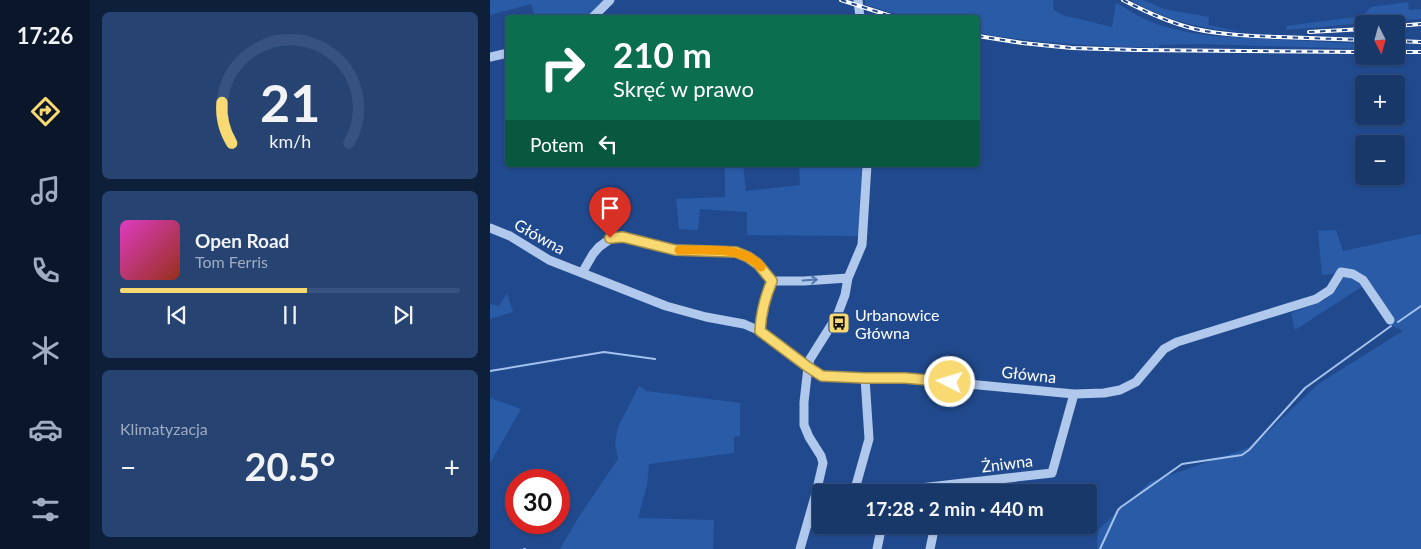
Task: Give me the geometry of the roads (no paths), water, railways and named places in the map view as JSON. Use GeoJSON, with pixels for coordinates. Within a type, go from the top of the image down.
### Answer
{"type":"FeatureCollection","features":[{"type":"Feature","properties":{"kind":"street"},"geometry":{"type":"LineString","coordinates":[[595,15],[610,0]]}},
{"type":"Feature","properties":{"kind":"street"},"geometry":{"type":"LineString","coordinates":[[858,0],[860,15]]}},
{"type":"Feature","properties":{"kind":"street"},"geometry":{"type":"LineString","coordinates":[[490,57],[505,54]]}},
{"type":"Feature","properties":{"kind":"street"},"geometry":{"type":"LineString","coordinates":[[800,549],[823,463],[804,425],[804,402],[808,367],[812,356],[837,316],[845,295],[848,278],[862,244],[867,167]]}},
{"type":"Feature","properties":{"kind":"street","name":"Główna"},"geometry":{"type":"LineString","coordinates":[[490,228],[510,236],[548,260],[666,306],[744,324],[760,331],[808,367],[822,376],[828,377],[905,378],[1074,394],[1104,393],[1120,390],[1136,382],[1164,349],[1177,342],[1316,299],[1330,290],[1341,272],[1353,274],[1363,280],[1390,320]]}},
{"type":"Feature","properties":{"kind":"street"},"geometry":{"type":"LineString","coordinates":[[582,273],[599,247],[610,238],[623,237],[675,250],[736,252],[758,264],[772,281]]}},
{"type":"Feature","properties":{"kind":"street"},"geometry":{"type":"LineString","coordinates":[[772,281],[848,278]]}},
{"type":"Feature","properties":{"kind":"street"},"geometry":{"type":"LineString","coordinates":[[760,331],[761,317],[772,281]]}},
{"type":"Feature","properties":{"kind":"street"},"geometry":{"type":"LineString","coordinates":[[856,484],[869,439],[865,378]]}},
{"type":"Feature","properties":{"kind":"street","name":"Żniwna"},"geometry":{"type":"LineString","coordinates":[[976,484],[1052,473],[1074,394]]}},
{"type":"Feature","properties":{"kind":"street"},"geometry":{"type":"LineString","coordinates":[[877,549],[880,534]]}},
{"type":"Feature","properties":{"kind":"street"},"geometry":{"type":"LineString","coordinates":[[930,549],[933,534]]}},
{"type":"Feature","properties":{"kind":"waterway"},"geometry":{"type":"LineString","coordinates":[[1398,322],[1421,306]]}},
{"type":"Feature","properties":{"kind":"waterway"},"geometry":{"type":"LineString","coordinates":[[1100,549],[1121,507],[1182,464],[1242,455],[1249,450],[1305,388],[1391,326]]}},
{"type":"Feature","properties":{"kind":"waterway"},"geometry":{"type":"LineString","coordinates":[[490,371],[604,352],[655,359]]}},
{"type":"Feature","properties":{"kind":"railway"},"geometry":{"type":"LineString","coordinates":[[841,0],[888,15]]}},
{"type":"Feature","properties":{"kind":"railway"},"geometry":{"type":"LineString","coordinates":[[1123,0],[1167,20],[1186,27],[1206,31],[1248,36],[1355,40]]}},
{"type":"Feature","properties":{"kind":"railway"},"geometry":{"type":"LineString","coordinates":[[1405,25],[1421,24]]}},
{"type":"Feature","properties":{"kind":"railway"},"geometry":{"type":"LineString","coordinates":[[1309,32],[1355,29]]}},
{"type":"Feature","properties":{"kind":"railway"},"geometry":{"type":"LineString","coordinates":[[980,36],[1072,48],[1355,52]]}},
{"type":"Feature","properties":{"kind":"railway"},"geometry":{"type":"LineString","coordinates":[[1405,41],[1421,42]]}},
{"type":"Feature","properties":{"kind":"railway"},"geometry":{"type":"LineString","coordinates":[[1405,52],[1421,52]]}},
{"type":"Feature","properties":{"kind":"place","name":"Urbanowice Główna"},"geometry":{"type":"Point","coordinates":[839,323]}}]}
